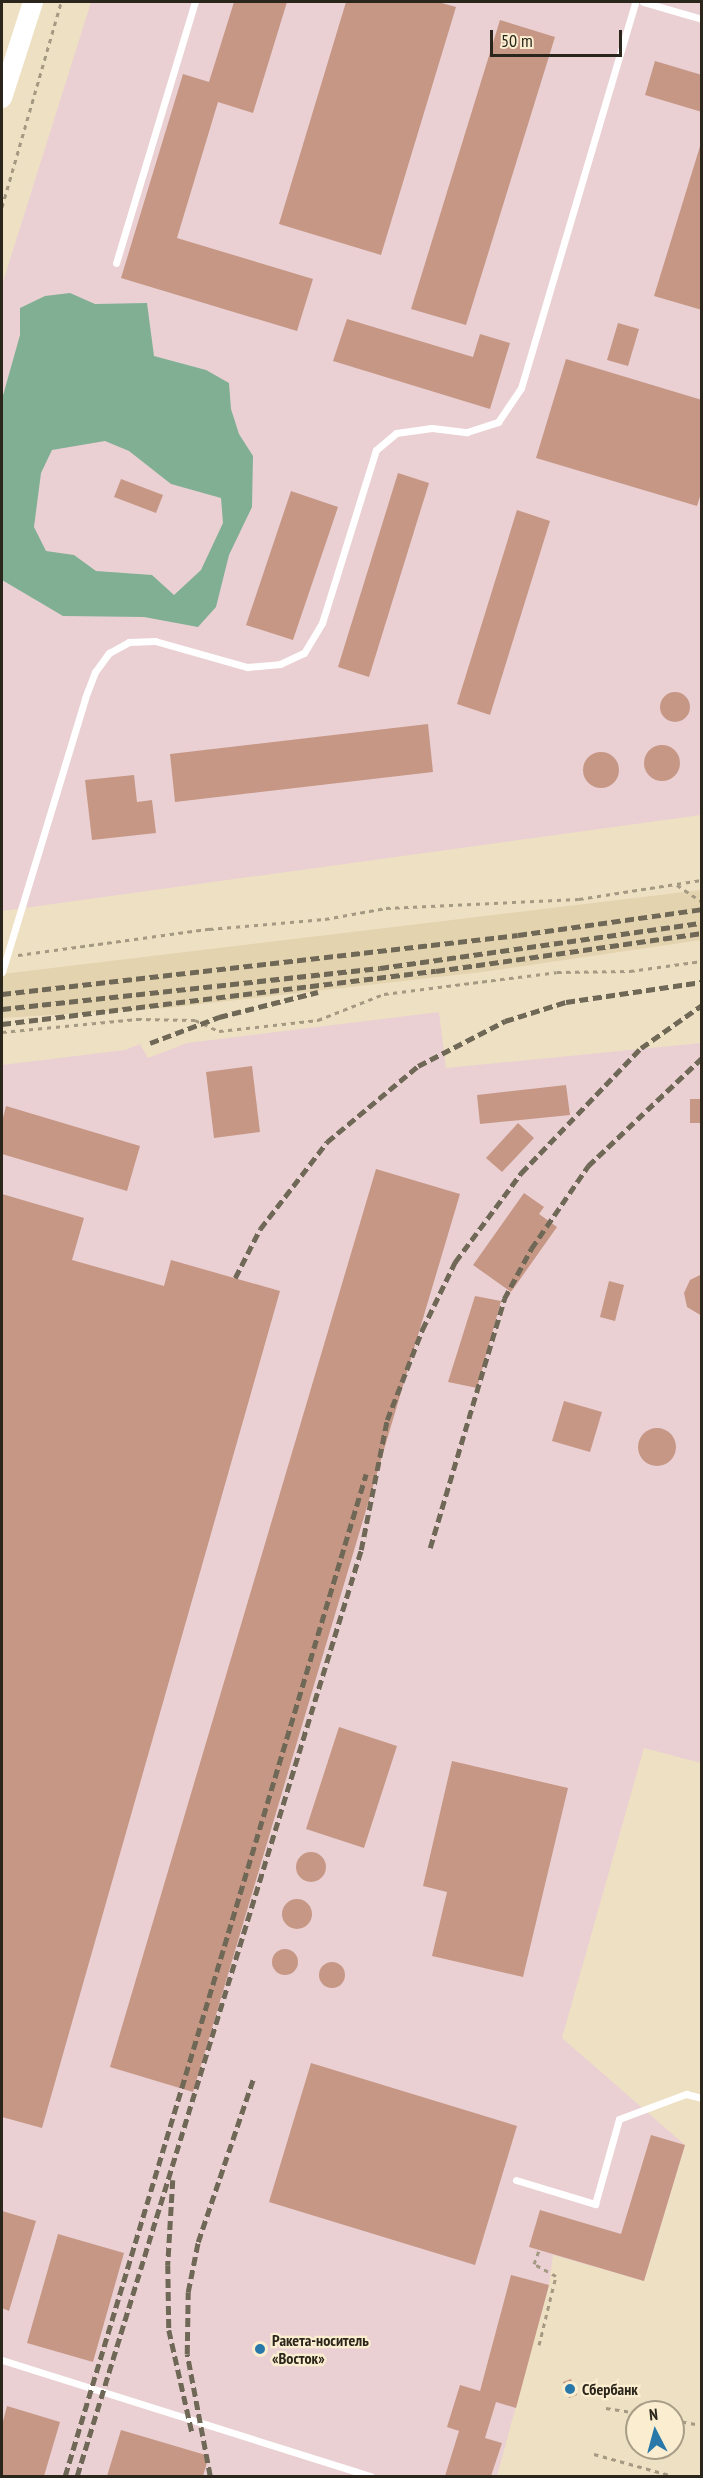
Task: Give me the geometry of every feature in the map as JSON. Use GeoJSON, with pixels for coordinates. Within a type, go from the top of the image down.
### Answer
{"type":"FeatureCollection","features":[{"type":"Feature","properties":{"kind":"street"},"geometry":{"type":"LineString","coordinates":[[2,58],[31,2]]}},
{"type":"Feature","properties":{"kind":"street"},"geometry":{"type":"LineString","coordinates":[[2,98],[31,2]]}},
{"type":"Feature","properties":{"kind":"lane"},"geometry":{"type":"LineString","coordinates":[[116,263],[195,2]]}},
{"type":"Feature","properties":{"kind":"lane"},"geometry":{"type":"LineString","coordinates":[[2,972],[85,698],[95,672],[109,653],[129,642],[155,641],[247,667],[280,664],[304,653],[322,623],[376,450],[396,433],[432,428],[468,432],[498,422],[521,388],[635,2]]}},
{"type":"Feature","properties":{"kind":"lane"},"geometry":{"type":"LineString","coordinates":[[643,2],[702,19]]}},
{"type":"Feature","properties":{"kind":"lane"},"geometry":{"type":"LineString","coordinates":[[516,2180],[595,2205],[619,2119],[686,2094],[702,2098]]}},
{"type":"Feature","properties":{"kind":"lane"},"geometry":{"type":"LineString","coordinates":[[2,2360],[371,2476]]}},
{"type":"Feature","properties":{"kind":"path"},"geometry":{"type":"LineString","coordinates":[[2,207],[61,2]]}},
{"type":"Feature","properties":{"kind":"path"},"geometry":{"type":"LineString","coordinates":[[12,956],[209,929],[325,919],[386,908],[579,898],[702,880]]}},
{"type":"Feature","properties":{"kind":"path"},"geometry":{"type":"LineString","coordinates":[[675,884],[702,902]]}},
{"type":"Feature","properties":{"kind":"path"},"geometry":{"type":"LineString","coordinates":[[2,1032],[137,1019],[195,1020],[219,1031],[318,1020],[384,994],[557,972],[630,971],[702,961]]}},
{"type":"Feature","properties":{"kind":"path"},"geometry":{"type":"LineString","coordinates":[[539,2250],[534,2264],[556,2276],[539,2345]]}},
{"type":"Feature","properties":{"kind":"path"},"geometry":{"type":"LineString","coordinates":[[606,2408],[625,2412]]}},
{"type":"Feature","properties":{"kind":"path"},"geometry":{"type":"LineString","coordinates":[[685,2422],[696,2424]]}},
{"type":"Feature","properties":{"kind":"path"},"geometry":{"type":"LineString","coordinates":[[594,2454],[673,2476]]}},
{"type":"Feature","properties":{"kind":"shaded area"},"geometry":{"type":"Polygon","coordinates":[[[91,2],[701,2],[701,815],[2,911],[2,285],[91,2]]]}},
{"type":"Feature","properties":{"kind":"shaded area"},"geometry":{"type":"Polygon","coordinates":[[[701,890],[701,940],[482,972],[167,1008],[2,1018],[2,974],[701,890]]]}},
{"type":"Feature","properties":{"kind":"shaded area"},"geometry":{"type":"Polygon","coordinates":[[[439,1012],[446,1068],[701,1043],[701,1763],[644,1748],[562,2038],[685,2145],[644,2281],[553,2255],[549,2285],[497,2476],[2,2476],[2,1065],[125,1050],[140,1044],[148,1058],[187,1043],[439,1012]]]}},
{"type":"Feature","properties":{"kind":"green space"},"geometry":{"type":"Polygon","coordinates":[[[70,293],[95,304],[147,303],[154,356],[206,370],[229,383],[231,409],[239,434],[253,456],[252,507],[229,555],[216,607],[198,627],[144,617],[63,616],[2,580],[2,399],[20,335],[20,308],[45,296],[70,293]],[[105,441],[52,450],[41,473],[34,527],[46,551],[74,555],[96,571],[152,575],[174,595],[201,570],[223,523],[221,498],[171,484],[129,451],[105,441]]]}},
{"type":"Feature","properties":{"kind":"building"},"geometry":{"type":"Polygon","coordinates":[[[234,2],[287,2],[253,113],[218,102],[177,238],[313,279],[297,331],[121,278],[183,74],[209,82],[234,2]]]}},
{"type":"Feature","properties":{"kind":"building"},"geometry":{"type":"Polygon","coordinates":[[[346,2],[438,2],[456,7],[381,255],[279,224],[346,2]]]}},
{"type":"Feature","properties":{"kind":"building"},"geometry":{"type":"Polygon","coordinates":[[[500,20],[555,37],[466,325],[411,309],[500,20]]]}},
{"type":"Feature","properties":{"kind":"building"},"geometry":{"type":"Polygon","coordinates":[[[655,61],[702,75],[702,112],[645,95],[655,61]]]}},
{"type":"Feature","properties":{"kind":"building"},"geometry":{"type":"Polygon","coordinates":[[[702,143],[702,310],[654,296],[702,143]]]}},
{"type":"Feature","properties":{"kind":"building"},"geometry":{"type":"Polygon","coordinates":[[[347,319],[473,357],[480,334],[510,343],[490,409],[333,361],[347,319]]]}},
{"type":"Feature","properties":{"kind":"building"},"geometry":{"type":"Polygon","coordinates":[[[618,323],[639,329],[628,366],[607,360],[618,323]]]}},
{"type":"Feature","properties":{"kind":"building"},"geometry":{"type":"Polygon","coordinates":[[[566,359],[702,400],[702,490],[697,506],[536,458],[566,359]]]}},
{"type":"Feature","properties":{"kind":"building"},"geometry":{"type":"Polygon","coordinates":[[[398,473],[429,483],[369,677],[338,667],[398,473]]]}},
{"type":"Feature","properties":{"kind":"building"},"geometry":{"type":"Polygon","coordinates":[[[121,479],[163,495],[156,513],[114,497],[121,479]]]}},
{"type":"Feature","properties":{"kind":"building"},"geometry":{"type":"Polygon","coordinates":[[[291,491],[338,507],[293,640],[246,625],[291,491]]]}},
{"type":"Feature","properties":{"kind":"building"},"geometry":{"type":"Polygon","coordinates":[[[517,510],[550,521],[490,715],[457,704],[517,510]]]}},
{"type":"Feature","properties":{"kind":"building"},"geometry":{"type":"Polygon","coordinates":[[[675,692],[681,693],[689,701],[689,713],[681,721],[675,722],[669,721],[661,713],[660,707],[661,701],[669,693],[675,692]]]}},
{"type":"Feature","properties":{"kind":"building"},"geometry":{"type":"Polygon","coordinates":[[[428,724],[433,772],[175,802],[170,754],[428,724]]]}},
{"type":"Feature","properties":{"kind":"building"},"geometry":{"type":"Polygon","coordinates":[[[662,745],[675,750],[680,763],[675,776],[662,781],[649,776],[644,763],[649,750],[662,745]]]}},
{"type":"Feature","properties":{"kind":"building"},"geometry":{"type":"Polygon","coordinates":[[[601,752],[614,757],[619,770],[614,783],[601,788],[588,783],[583,770],[588,757],[601,752]]]}},
{"type":"Feature","properties":{"kind":"building"},"geometry":{"type":"Polygon","coordinates":[[[134,775],[137,802],[152,800],[156,833],[92,840],[85,780],[134,775]]]}},
{"type":"Feature","properties":{"kind":"building"},"geometry":{"type":"Polygon","coordinates":[[[252,1066],[260,1132],[214,1138],[206,1072],[252,1066]]]}},
{"type":"Feature","properties":{"kind":"building"},"geometry":{"type":"Polygon","coordinates":[[[566,1085],[570,1115],[480,1124],[477,1095],[566,1085]]]}},
{"type":"Feature","properties":{"kind":"building"},"geometry":{"type":"Polygon","coordinates":[[[690,1099],[702,1099],[702,1123],[690,1123],[690,1099]]]}},
{"type":"Feature","properties":{"kind":"building"},"geometry":{"type":"Polygon","coordinates":[[[6,1106],[140,1146],[127,1191],[2,1154],[2,1122],[6,1106]]]}},
{"type":"Feature","properties":{"kind":"building"},"geometry":{"type":"Polygon","coordinates":[[[518,1123],[534,1138],[502,1172],[486,1158],[518,1123]]]}},
{"type":"Feature","properties":{"kind":"building"},"geometry":{"type":"Polygon","coordinates":[[[376,1169],[460,1194],[193,2092],[110,2067],[376,1169]]]}},
{"type":"Feature","properties":{"kind":"building"},"geometry":{"type":"Polygon","coordinates":[[[524,1193],[544,1207],[539,1214],[557,1227],[511,1292],[473,1265],[524,1193]]]}},
{"type":"Feature","properties":{"kind":"building"},"geometry":{"type":"Polygon","coordinates":[[[2,1194],[84,1218],[72,1260],[164,1286],[171,1260],[280,1291],[42,2128],[2,2117],[2,1194]]]}},
{"type":"Feature","properties":{"kind":"building"},"geometry":{"type":"Polygon","coordinates":[[[702,1274],[702,1316],[687,1307],[684,1293],[690,1280],[702,1274]]]}},
{"type":"Feature","properties":{"kind":"building"},"geometry":{"type":"Polygon","coordinates":[[[609,1281],[624,1285],[615,1321],[600,1317],[609,1281]]]}},
{"type":"Feature","properties":{"kind":"building"},"geometry":{"type":"Polygon","coordinates":[[[475,1296],[501,1301],[477,1388],[448,1382],[475,1296]]]}},
{"type":"Feature","properties":{"kind":"building"},"geometry":{"type":"Polygon","coordinates":[[[564,1401],[602,1412],[590,1452],[552,1441],[564,1401]]]}},
{"type":"Feature","properties":{"kind":"building"},"geometry":{"type":"Polygon","coordinates":[[[657,1428],[664,1429],[670,1434],[675,1440],[675,1454],[670,1460],[664,1465],[657,1466],[650,1465],[644,1460],[639,1454],[638,1447],[639,1440],[644,1434],[650,1429],[657,1428]]]}},
{"type":"Feature","properties":{"kind":"building"},"geometry":{"type":"Polygon","coordinates":[[[339,1727],[397,1746],[364,1848],[306,1829],[339,1727]]]}},
{"type":"Feature","properties":{"kind":"building"},"geometry":{"type":"Polygon","coordinates":[[[452,1761],[568,1788],[523,1977],[432,1956],[447,1892],[423,1886],[452,1761]]]}},
{"type":"Feature","properties":{"kind":"building"},"geometry":{"type":"Polygon","coordinates":[[[311,1852],[321,1857],[326,1867],[321,1877],[311,1882],[301,1877],[296,1867],[301,1857],[311,1852]]]}},
{"type":"Feature","properties":{"kind":"building"},"geometry":{"type":"Polygon","coordinates":[[[297,1899],[308,1903],[312,1914],[308,1925],[297,1929],[286,1925],[282,1914],[286,1903],[297,1899]]]}},
{"type":"Feature","properties":{"kind":"building"},"geometry":{"type":"Polygon","coordinates":[[[285,1949],[294,1953],[298,1962],[294,1971],[285,1975],[276,1971],[272,1962],[276,1953],[285,1949]]]}},
{"type":"Feature","properties":{"kind":"building"},"geometry":{"type":"Polygon","coordinates":[[[332,1962],[341,1966],[345,1975],[341,1984],[332,1988],[323,1984],[319,1975],[323,1966],[332,1962]]]}},
{"type":"Feature","properties":{"kind":"building"},"geometry":{"type":"Polygon","coordinates":[[[311,2063],[517,2126],[475,2265],[269,2202],[311,2063]]]}},
{"type":"Feature","properties":{"kind":"building"},"geometry":{"type":"Polygon","coordinates":[[[651,2135],[685,2145],[644,2281],[529,2247],[540,2210],[621,2234],[651,2135]]]}},
{"type":"Feature","properties":{"kind":"building"},"geometry":{"type":"Polygon","coordinates":[[[2,2211],[36,2221],[9,2311],[2,2308],[2,2211]]]}},
{"type":"Feature","properties":{"kind":"building"},"geometry":{"type":"Polygon","coordinates":[[[58,2234],[124,2253],[93,2362],[27,2343],[58,2234]]]}},
{"type":"Feature","properties":{"kind":"building"},"geometry":{"type":"Polygon","coordinates":[[[511,2275],[549,2285],[516,2408],[496,2402],[485,2438],[502,2443],[491,2476],[445,2476],[459,2431],[447,2427],[460,2385],[480,2391],[511,2275]]]}},
{"type":"Feature","properties":{"kind":"building","name":"Сбербанк"},"geometry":{"type":"Polygon","coordinates":[[[571,2379],[577,2395],[569,2398],[563,2382],[571,2379]]]}},
{"type":"Feature","properties":{"kind":"building"},"geometry":{"type":"Polygon","coordinates":[[[7,2406],[60,2422],[44,2476],[2,2476],[2,2425],[7,2406]]]}},
{"type":"Feature","properties":{"kind":"building"},"geometry":{"type":"Polygon","coordinates":[[[121,2430],[209,2456],[203,2476],[107,2476],[121,2430]]]}},
{"type":"Feature","properties":{"kind":"railway"},"geometry":{"type":"LineString","coordinates":[[2,994],[518,935],[702,909]]}},
{"type":"Feature","properties":{"kind":"railway"},"geometry":{"type":"LineString","coordinates":[[2,1009],[380,968],[702,923]]}},
{"type":"Feature","properties":{"kind":"railway"},"geometry":{"type":"LineString","coordinates":[[2,1024],[436,971],[702,933]]}},
{"type":"Feature","properties":{"kind":"railway"},"geometry":{"type":"LineString","coordinates":[[235,1278],[260,1229],[327,1142],[418,1066],[505,1021],[566,1002],[702,982]]}},
{"type":"Feature","properties":{"kind":"railway"},"geometry":{"type":"LineString","coordinates":[[150,1043],[219,1017],[318,992]]}},
{"type":"Feature","properties":{"kind":"railway"},"geometry":{"type":"LineString","coordinates":[[77,2476],[361,1550],[387,1420],[422,1330],[455,1262],[521,1173],[641,1048],[702,1005]]}},
{"type":"Feature","properties":{"kind":"railway"},"geometry":{"type":"LineString","coordinates":[[430,1548],[504,1299],[531,1249],[588,1166],[702,1058]]}},
{"type":"Feature","properties":{"kind":"railway"},"geometry":{"type":"LineString","coordinates":[[65,2476],[366,1474]]}},
{"type":"Feature","properties":{"kind":"railway"},"geometry":{"type":"LineString","coordinates":[[210,2476],[187,2354],[188,2292],[198,2242],[254,2077]]}},
{"type":"Feature","properties":{"kind":"railway"},"geometry":{"type":"LineString","coordinates":[[173,2180],[168,2265],[169,2330],[192,2432]]}},
{"type":"Feature","properties":{"kind":"place","name":"Ракета-носитель «Восток»"},"geometry":{"type":"Point","coordinates":[260,2349]}},
{"type":"Feature","properties":{"kind":"place","name":"Сбербанк"},"geometry":{"type":"Point","coordinates":[570,2389]}}]}
